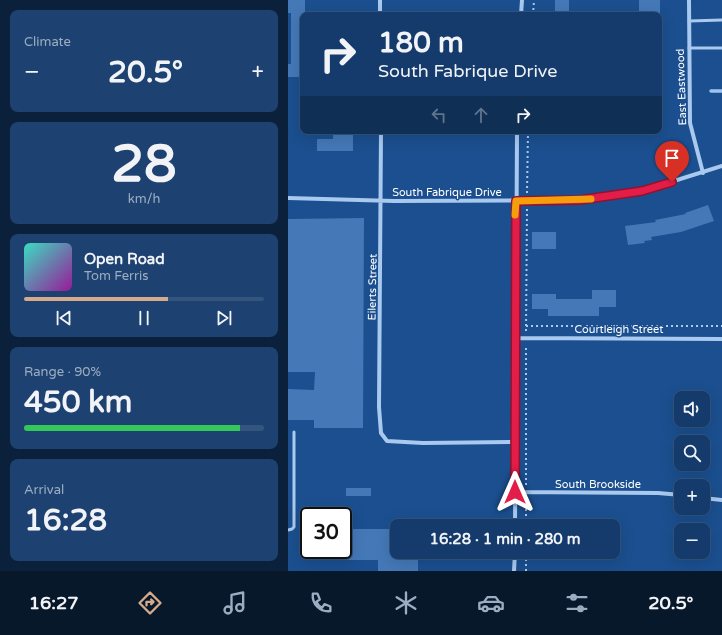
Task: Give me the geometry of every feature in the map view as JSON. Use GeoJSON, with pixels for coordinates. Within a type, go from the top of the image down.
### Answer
{"type":"FeatureCollection","features":[{"type":"Feature","properties":{"kind":"street"},"geometry":{"type":"LineString","coordinates":[[380,0],[380,12]]}},
{"type":"Feature","properties":{"kind":"street"},"geometry":{"type":"LineString","coordinates":[[521,12],[522,0]]}},
{"type":"Feature","properties":{"kind":"street","name":"East Eastwood"},"geometry":{"type":"LineString","coordinates":[[689,0],[690,123],[703,173]]}},
{"type":"Feature","properties":{"kind":"street","name":"Eilerts Street"},"geometry":{"type":"LineString","coordinates":[[381,134],[380,433],[387,440],[424,443],[515,442]]}},
{"type":"Feature","properties":{"kind":"street"},"geometry":{"type":"LineString","coordinates":[[515,519],[517,134]]}},
{"type":"Feature","properties":{"kind":"street","name":"South Fabrique Drive"},"geometry":{"type":"LineString","coordinates":[[288,198],[516,201],[580,200],[642,191],[722,166]]}},
{"type":"Feature","properties":{"kind":"street","name":"Courtleigh Street"},"geometry":{"type":"LineString","coordinates":[[515,338],[722,339]]}},
{"type":"Feature","properties":{"kind":"street","name":"South Brookside"},"geometry":{"type":"LineString","coordinates":[[515,492],[658,493],[674,495]]}},
{"type":"Feature","properties":{"kind":"street"},"geometry":{"type":"LineString","coordinates":[[710,499],[722,500]]}},
{"type":"Feature","properties":{"kind":"street"},"geometry":{"type":"LineString","coordinates":[[514,571],[515,559]]}},
{"type":"Feature","properties":{"kind":"lane"},"geometry":{"type":"LineString","coordinates":[[689,21],[722,20]]}},
{"type":"Feature","properties":{"kind":"lane"},"geometry":{"type":"LineString","coordinates":[[689,48],[722,48]]}},
{"type":"Feature","properties":{"kind":"lane"},"geometry":{"type":"LineString","coordinates":[[288,530],[294,527],[294,432]]}},
{"type":"Feature","properties":{"kind":"lane"},"geometry":{"type":"LineString","coordinates":[[288,481],[294,481]]}},
{"type":"Feature","properties":{"kind":"path"},"geometry":{"type":"LineString","coordinates":[[533,12],[534,0]]}},
{"type":"Feature","properties":{"kind":"path"},"geometry":{"type":"LineString","coordinates":[[526,519],[528,134]]}},
{"type":"Feature","properties":{"kind":"path"},"geometry":{"type":"LineString","coordinates":[[526,326],[722,326]]}},
{"type":"Feature","properties":{"kind":"path"},"geometry":{"type":"LineString","coordinates":[[526,559],[526,571]]}},
{"type":"Feature","properties":{"kind":"building"},"geometry":{"type":"Polygon","coordinates":[[[288,0],[305,0],[305,12],[300,12],[300,77],[288,77],[288,64],[291,64],[291,13],[288,13],[288,0]]]}},
{"type":"Feature","properties":{"kind":"building"},"geometry":{"type":"Polygon","coordinates":[[[555,0],[569,0],[569,12],[555,12],[555,0]]]}},
{"type":"Feature","properties":{"kind":"building"},"geometry":{"type":"Polygon","coordinates":[[[639,0],[660,0],[660,12],[639,12],[639,0]]]}},
{"type":"Feature","properties":{"kind":"building"},"geometry":{"type":"Polygon","coordinates":[[[333,134],[353,134],[353,151],[317,151],[317,139],[333,139],[333,134]]]}},
{"type":"Feature","properties":{"kind":"building"},"geometry":{"type":"Polygon","coordinates":[[[708,205],[714,221],[681,232],[651,237],[652,240],[644,241],[645,243],[628,245],[625,226],[656,222],[655,220],[686,214],[685,213],[708,205]]]}},
{"type":"Feature","properties":{"kind":"building"},"geometry":{"type":"Polygon","coordinates":[[[364,218],[363,428],[314,428],[314,420],[288,420],[288,389],[314,390],[315,372],[288,372],[288,219],[364,218]]]}},
{"type":"Feature","properties":{"kind":"building"},"geometry":{"type":"Polygon","coordinates":[[[532,232],[556,232],[556,249],[532,249],[532,232]]]}},
{"type":"Feature","properties":{"kind":"building"},"geometry":{"type":"Polygon","coordinates":[[[592,290],[616,290],[616,307],[599,307],[599,316],[548,316],[548,309],[532,309],[532,294],[556,294],[556,299],[592,299],[592,290]]]}},
{"type":"Feature","properties":{"kind":"building"},"geometry":{"type":"Polygon","coordinates":[[[346,488],[371,488],[371,496],[346,496],[346,488]]]}},
{"type":"Feature","properties":{"kind":"building"},"geometry":{"type":"Polygon","coordinates":[[[352,529],[390,529],[390,559],[418,559],[418,571],[378,571],[378,560],[309,560],[352,559],[352,529]]]}},
{"type":"Feature","properties":{"kind":"waterway"},"geometry":{"type":"LineString","coordinates":[[711,91],[722,91]]}},
{"type":"Feature","properties":{"kind":"slow traffic"},"geometry":{"type":"LineString","coordinates":[[515,215],[516,201],[591,199]]}},
{"type":"Feature","properties":{"kind":"route"},"geometry":{"type":"LineString","coordinates":[[515,492],[516,201],[580,200],[642,191],[672,182]]}}]}
